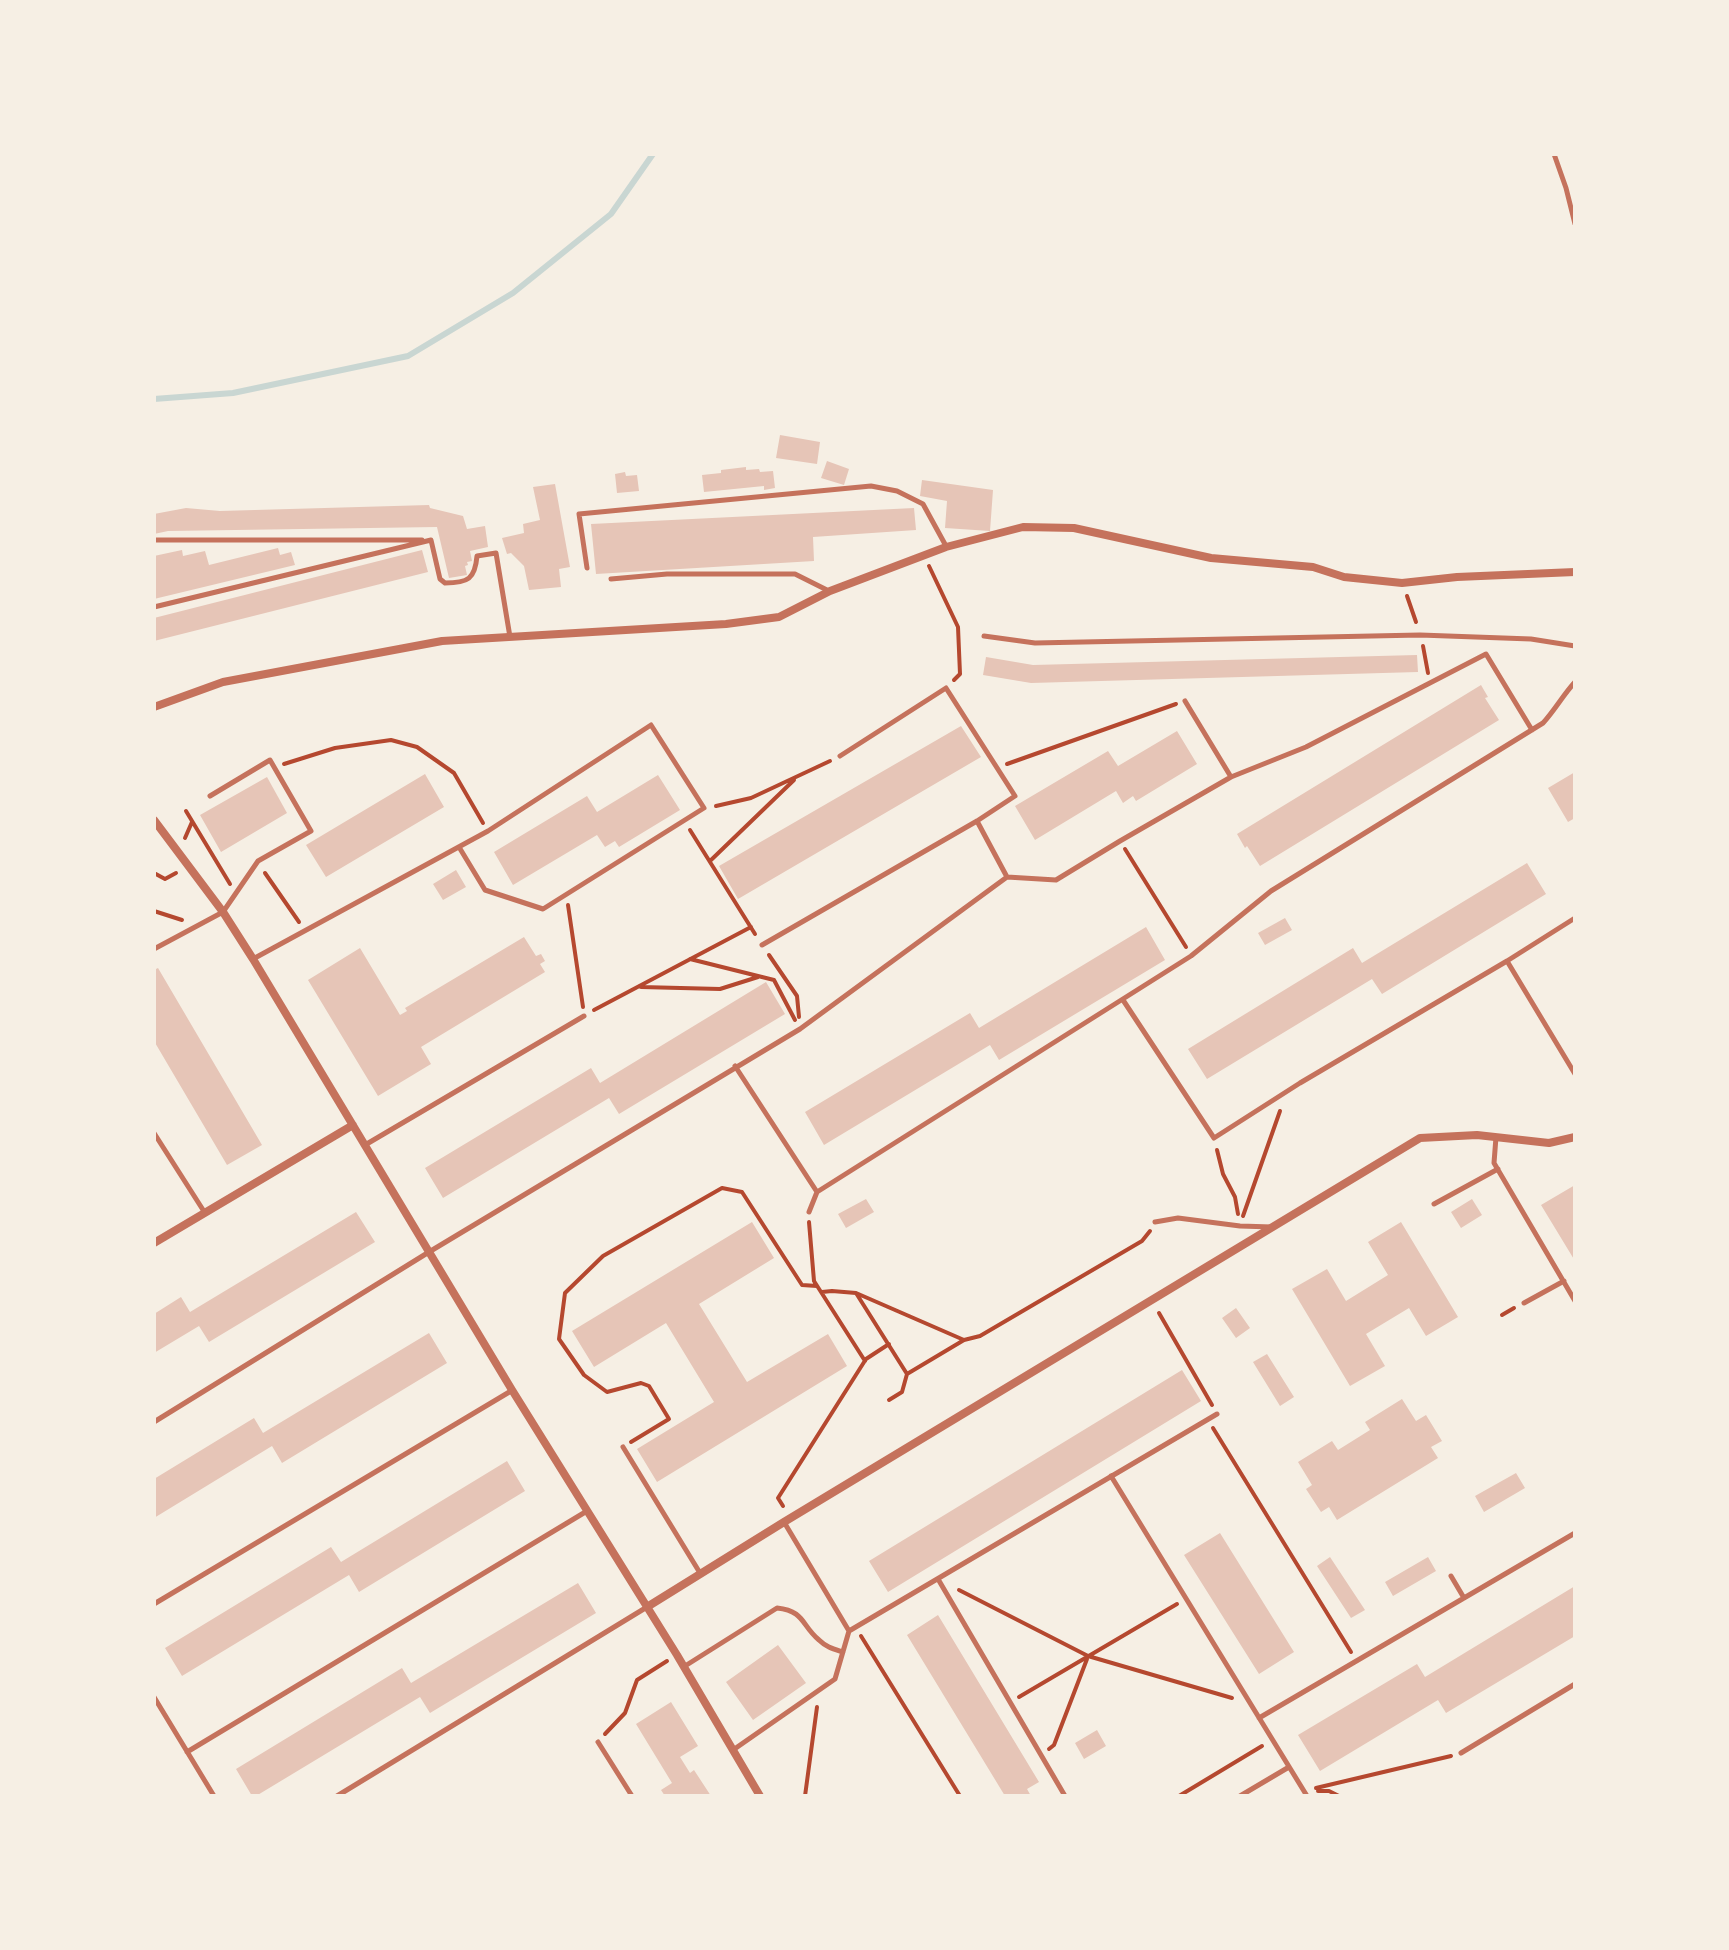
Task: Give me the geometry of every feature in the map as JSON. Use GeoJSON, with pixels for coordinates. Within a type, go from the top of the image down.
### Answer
{"type":"FeatureCollection","features":[{"type":"Feature","properties":{"kind":"street"},"geometry":{"type":"LineString","coordinates":[[154,707],[223,682],[442,641],[726,624],[779,617],[830,591],[946,547],[1023,527],[1074,528],[1211,558],[1313,567],[1344,577],[1402,583],[1457,577],[1575,572]]}},
{"type":"Feature","properties":{"kind":"street"},"geometry":{"type":"LineString","coordinates":[[154,820],[223,912],[253,959],[760,1796]]}},
{"type":"Feature","properties":{"kind":"street"},"geometry":{"type":"LineString","coordinates":[[154,1243],[353,1125]]}},
{"type":"Feature","properties":{"kind":"street"},"geometry":{"type":"LineString","coordinates":[[647,1607],[1420,1138],[1477,1135],[1549,1143],[1575,1137]]}},
{"type":"Feature","properties":{"kind":"lane"},"geometry":{"type":"LineString","coordinates":[[1554,154],[1575,224]]}},
{"type":"Feature","properties":{"kind":"lane"},"geometry":{"type":"LineString","coordinates":[[587,568],[579,514],[871,486],[897,491],[923,504],[946,547]]}},
{"type":"Feature","properties":{"kind":"lane"},"geometry":{"type":"LineString","coordinates":[[154,540],[431,540]]}},
{"type":"Feature","properties":{"kind":"lane"},"geometry":{"type":"LineString","coordinates":[[154,607],[431,540]]}},
{"type":"Feature","properties":{"kind":"lane"},"geometry":{"type":"LineString","coordinates":[[431,540],[440,579],[445,583],[467,580],[474,574],[477,556],[496,553],[510,637]]}},
{"type":"Feature","properties":{"kind":"lane"},"geometry":{"type":"LineString","coordinates":[[611,579],[667,574],[795,574],[830,591]]}},
{"type":"Feature","properties":{"kind":"lane"},"geometry":{"type":"LineString","coordinates":[[984,636],[1035,643],[1420,635],[1531,639],[1575,646]]}},
{"type":"Feature","properties":{"kind":"lane"},"geometry":{"type":"LineString","coordinates":[[154,1422],[800,1029],[1007,877],[1056,880],[1231,777],[1306,747],[1486,654],[1532,730]]}},
{"type":"Feature","properties":{"kind":"lane"},"geometry":{"type":"LineString","coordinates":[[809,1212],[817,1192],[1191,956],[1271,891],[1543,723],[1575,682]]}},
{"type":"Feature","properties":{"kind":"lane"},"geometry":{"type":"LineString","coordinates":[[762,945],[1015,796],[946,688],[840,756]]}},
{"type":"Feature","properties":{"kind":"lane"},"geometry":{"type":"LineString","coordinates":[[1185,701],[1231,777]]}},
{"type":"Feature","properties":{"kind":"lane"},"geometry":{"type":"LineString","coordinates":[[253,959],[488,831],[651,725],[704,808],[543,909],[485,890],[459,847]]}},
{"type":"Feature","properties":{"kind":"lane"},"geometry":{"type":"LineString","coordinates":[[154,949],[223,912],[258,861],[311,831],[270,760],[210,796]]}},
{"type":"Feature","properties":{"kind":"lane"},"geometry":{"type":"LineString","coordinates":[[977,821],[1007,877]]}},
{"type":"Feature","properties":{"kind":"lane"},"geometry":{"type":"LineString","coordinates":[[1123,1000],[1214,1138],[1575,918]]}},
{"type":"Feature","properties":{"kind":"lane"},"geometry":{"type":"LineString","coordinates":[[1507,961],[1575,1074]]}},
{"type":"Feature","properties":{"kind":"lane"},"geometry":{"type":"LineString","coordinates":[[365,1145],[584,1016]]}},
{"type":"Feature","properties":{"kind":"lane"},"geometry":{"type":"LineString","coordinates":[[735,1066],[817,1192]]}},
{"type":"Feature","properties":{"kind":"lane"},"geometry":{"type":"LineString","coordinates":[[154,1133],[205,1214]]}},
{"type":"Feature","properties":{"kind":"lane"},"geometry":{"type":"LineString","coordinates":[[1496,1137],[1494,1163],[1575,1301]]}},
{"type":"Feature","properties":{"kind":"lane"},"geometry":{"type":"LineString","coordinates":[[1434,1204],[1498,1169]]}},
{"type":"Feature","properties":{"kind":"lane"},"geometry":{"type":"LineString","coordinates":[[1155,1222],[1178,1218],[1273,1227]]}},
{"type":"Feature","properties":{"kind":"lane"},"geometry":{"type":"LineString","coordinates":[[1524,1303],[1564,1281]]}},
{"type":"Feature","properties":{"kind":"lane"},"geometry":{"type":"LineString","coordinates":[[154,1604],[512,1390]]}},
{"type":"Feature","properties":{"kind":"lane"},"geometry":{"type":"LineString","coordinates":[[732,1750],[835,1679],[849,1631],[1217,1414]]}},
{"type":"Feature","properties":{"kind":"lane"},"geometry":{"type":"LineString","coordinates":[[623,1447],[701,1574]]}},
{"type":"Feature","properties":{"kind":"lane"},"geometry":{"type":"LineString","coordinates":[[1111,1476],[1306,1793]]}},
{"type":"Feature","properties":{"kind":"lane"},"geometry":{"type":"LineString","coordinates":[[187,1752],[587,1511]]}},
{"type":"Feature","properties":{"kind":"lane"},"geometry":{"type":"LineString","coordinates":[[787,1520],[849,1631]]}},
{"type":"Feature","properties":{"kind":"lane"},"geometry":{"type":"LineString","coordinates":[[1259,1718],[1575,1533]]}},
{"type":"Feature","properties":{"kind":"lane"},"geometry":{"type":"LineString","coordinates":[[1451,1576],[1464,1598]]}},
{"type":"Feature","properties":{"kind":"lane"},"geometry":{"type":"LineString","coordinates":[[938,1579],[1065,1796]]}},
{"type":"Feature","properties":{"kind":"lane"},"geometry":{"type":"LineString","coordinates":[[337,1796],[647,1607]]}},
{"type":"Feature","properties":{"kind":"lane"},"geometry":{"type":"LineString","coordinates":[[684,1667],[777,1608],[790,1609],[816,1639],[843,1652]]}},
{"type":"Feature","properties":{"kind":"lane"},"geometry":{"type":"LineString","coordinates":[[1461,1753],[1575,1684]]}},
{"type":"Feature","properties":{"kind":"lane"},"geometry":{"type":"LineString","coordinates":[[154,1697],[214,1796]]}},
{"type":"Feature","properties":{"kind":"lane"},"geometry":{"type":"LineString","coordinates":[[598,1742],[632,1796]]}},
{"type":"Feature","properties":{"kind":"lane"},"geometry":{"type":"LineString","coordinates":[[1240,1796],[1289,1767]]}},
{"type":"Feature","properties":{"kind":"path"},"geometry":{"type":"LineString","coordinates":[[924,556],[958,627],[960,674],[946,688]]}},
{"type":"Feature","properties":{"kind":"path"},"geometry":{"type":"LineString","coordinates":[[1402,583],[1420,635],[1430,684]]}},
{"type":"Feature","properties":{"kind":"path"},"geometry":{"type":"LineString","coordinates":[[997,768],[1185,701]]}},
{"type":"Feature","properties":{"kind":"path"},"geometry":{"type":"LineString","coordinates":[[274,767],[335,748],[391,740],[417,747],[454,773],[488,831]]}},
{"type":"Feature","properties":{"kind":"path"},"geometry":{"type":"LineString","coordinates":[[704,808],[751,798],[840,756]]}},
{"type":"Feature","properties":{"kind":"path"},"geometry":{"type":"LineString","coordinates":[[710,861],[798,776]]}},
{"type":"Feature","properties":{"kind":"path"},"geometry":{"type":"LineString","coordinates":[[186,811],[235,894]]}},
{"type":"Feature","properties":{"kind":"path"},"geometry":{"type":"LineString","coordinates":[[685,821],[797,996],[800,1029]]}},
{"type":"Feature","properties":{"kind":"path"},"geometry":{"type":"LineString","coordinates":[[1120,841],[1191,956]]}},
{"type":"Feature","properties":{"kind":"path"},"geometry":{"type":"LineString","coordinates":[[258,861],[305,930]]}},
{"type":"Feature","properties":{"kind":"path"},"geometry":{"type":"LineString","coordinates":[[154,873],[165,879],[188,866]]}},
{"type":"Feature","properties":{"kind":"path"},"geometry":{"type":"LineString","coordinates":[[566,895],[584,1016],[751,927]]}},
{"type":"Feature","properties":{"kind":"path"},"geometry":{"type":"LineString","coordinates":[[154,911],[199,925]]}},
{"type":"Feature","properties":{"kind":"path"},"geometry":{"type":"LineString","coordinates":[[690,959],[774,980],[800,1029]]}},
{"type":"Feature","properties":{"kind":"path"},"geometry":{"type":"LineString","coordinates":[[638,987],[720,989],[760,976]]}},
{"type":"Feature","properties":{"kind":"path"},"geometry":{"type":"LineString","coordinates":[[1240,1226],[1272,1136]]}},
{"type":"Feature","properties":{"kind":"path"},"geometry":{"type":"LineString","coordinates":[[1214,1138],[1223,1174],[1235,1197],[1240,1226]]}},
{"type":"Feature","properties":{"kind":"path"},"geometry":{"type":"LineString","coordinates":[[623,1447],[669,1419],[649,1386],[641,1383],[607,1392],[584,1375],[559,1339],[565,1293],[603,1256],[722,1188],[742,1192],[802,1285],[817,1286]]}},
{"type":"Feature","properties":{"kind":"path"},"geometry":{"type":"LineString","coordinates":[[809,1212],[814,1281],[865,1362]]}},
{"type":"Feature","properties":{"kind":"path"},"geometry":{"type":"LineString","coordinates":[[889,1400],[902,1392],[907,1374],[964,1340],[980,1336],[1142,1241],[1155,1222]]}},
{"type":"Feature","properties":{"kind":"path"},"geometry":{"type":"LineString","coordinates":[[821,1293],[856,1293],[964,1340]]}},
{"type":"Feature","properties":{"kind":"path"},"geometry":{"type":"LineString","coordinates":[[856,1293],[907,1374]]}},
{"type":"Feature","properties":{"kind":"path"},"geometry":{"type":"LineString","coordinates":[[1160,1314],[1217,1414]]}},
{"type":"Feature","properties":{"kind":"path"},"geometry":{"type":"LineString","coordinates":[[787,1520],[778,1498],[865,1362],[889,1344]]}},
{"type":"Feature","properties":{"kind":"path"},"geometry":{"type":"LineString","coordinates":[[1208,1420],[1356,1661]]}},
{"type":"Feature","properties":{"kind":"path"},"geometry":{"type":"LineString","coordinates":[[938,1579],[1088,1656],[1250,1703]]}},
{"type":"Feature","properties":{"kind":"path"},"geometry":{"type":"LineString","coordinates":[[1011,1702],[1186,1598]]}},
{"type":"Feature","properties":{"kind":"path"},"geometry":{"type":"LineString","coordinates":[[856,1627],[960,1796]]}},
{"type":"Feature","properties":{"kind":"path"},"geometry":{"type":"LineString","coordinates":[[598,1742],[625,1713],[637,1680],[677,1655]]}},
{"type":"Feature","properties":{"kind":"path"},"geometry":{"type":"LineString","coordinates":[[1041,1754],[1054,1745],[1088,1656]]}},
{"type":"Feature","properties":{"kind":"path"},"geometry":{"type":"LineString","coordinates":[[805,1796],[819,1689]]}},
{"type":"Feature","properties":{"kind":"path"},"geometry":{"type":"LineString","coordinates":[[1179,1796],[1273,1740]]}},
{"type":"Feature","properties":{"kind":"path"},"geometry":{"type":"LineString","coordinates":[[1306,1793],[1461,1753]]}},
{"type":"Feature","properties":{"kind":"path"},"geometry":{"type":"LineString","coordinates":[[1306,1793],[1329,1791],[1339,1796]]}},
{"type":"Feature","properties":{"kind":"building"},"geometry":{"type":"Polygon","coordinates":[[[780,435],[820,442],[817,464],[776,458],[780,435]]]}},
{"type":"Feature","properties":{"kind":"building"},"geometry":{"type":"Polygon","coordinates":[[[827,461],[849,469],[844,485],[821,478],[827,461]]]}},
{"type":"Feature","properties":{"kind":"building"},"geometry":{"type":"Polygon","coordinates":[[[746,467],[746,470],[773,471],[775,488],[764,490],[764,486],[704,492],[702,475],[746,467]]]}},
{"type":"Feature","properties":{"kind":"building"},"geometry":{"type":"Polygon","coordinates":[[[625,472],[626,476],[637,475],[639,491],[617,493],[615,474],[625,472]]]}},
{"type":"Feature","properties":{"kind":"building"},"geometry":{"type":"Polygon","coordinates":[[[922,480],[993,490],[990,531],[945,528],[947,501],[920,496],[922,480]]]}},
{"type":"Feature","properties":{"kind":"building"},"geometry":{"type":"Polygon","coordinates":[[[555,484],[570,567],[559,569],[561,587],[529,590],[524,566],[511,553],[507,554],[502,538],[524,533],[523,524],[540,520],[533,487],[555,484]]]}},
{"type":"Feature","properties":{"kind":"building"},"geometry":{"type":"Polygon","coordinates":[[[429,505],[430,508],[463,516],[467,529],[485,526],[488,547],[470,551],[472,561],[465,566],[467,575],[449,578],[437,527],[168,531],[154,534],[154,514],[186,508],[220,511],[429,505]]]}},
{"type":"Feature","properties":{"kind":"building"},"geometry":{"type":"Polygon","coordinates":[[[914,508],[916,530],[813,537],[814,561],[596,574],[591,524],[914,508]]]}},
{"type":"Feature","properties":{"kind":"building"},"geometry":{"type":"Polygon","coordinates":[[[278,548],[280,555],[291,552],[295,565],[154,599],[154,556],[182,550],[183,556],[205,551],[209,565],[278,548]]]}},
{"type":"Feature","properties":{"kind":"building"},"geometry":{"type":"Polygon","coordinates":[[[422,550],[428,572],[154,641],[154,618],[422,550]]]}},
{"type":"Feature","properties":{"kind":"building"},"geometry":{"type":"Polygon","coordinates":[[[1417,655],[1418,672],[1031,683],[983,675],[986,657],[1033,665],[1417,655]]]}},
{"type":"Feature","properties":{"kind":"building"},"geometry":{"type":"Polygon","coordinates":[[[1481,685],[1499,720],[1260,866],[1247,846],[1245,848],[1237,834],[1481,685]]]}},
{"type":"Feature","properties":{"kind":"building"},"geometry":{"type":"Polygon","coordinates":[[[961,726],[981,757],[738,899],[719,866],[961,726]]]}},
{"type":"Feature","properties":{"kind":"building"},"geometry":{"type":"Polygon","coordinates":[[[1177,731],[1197,764],[1136,801],[1133,796],[1123,803],[1116,791],[1035,840],[1015,806],[1108,751],[1118,766],[1177,731]]]}},
{"type":"Feature","properties":{"kind":"building"},"geometry":{"type":"Polygon","coordinates":[[[1575,772],[1575,818],[1568,822],[1548,788],[1575,772]]]}},
{"type":"Feature","properties":{"kind":"building"},"geometry":{"type":"Polygon","coordinates":[[[425,774],[444,807],[326,877],[306,845],[425,774]]]}},
{"type":"Feature","properties":{"kind":"building"},"geometry":{"type":"Polygon","coordinates":[[[658,775],[680,810],[619,847],[615,841],[605,847],[597,835],[513,885],[494,852],[587,796],[597,812],[658,775]]]}},
{"type":"Feature","properties":{"kind":"building"},"geometry":{"type":"Polygon","coordinates":[[[267,777],[287,813],[221,852],[200,815],[267,777]]]}},
{"type":"Feature","properties":{"kind":"building"},"geometry":{"type":"Polygon","coordinates":[[[1527,863],[1546,894],[1382,994],[1372,979],[1207,1079],[1188,1049],[1353,948],[1362,963],[1527,863]]]}},
{"type":"Feature","properties":{"kind":"building"},"geometry":{"type":"Polygon","coordinates":[[[456,870],[466,887],[443,900],[433,884],[456,870]]]}},
{"type":"Feature","properties":{"kind":"building"},"geometry":{"type":"Polygon","coordinates":[[[1285,918],[1292,930],[1265,945],[1258,933],[1285,918]]]}},
{"type":"Feature","properties":{"kind":"building"},"geometry":{"type":"Polygon","coordinates":[[[1146,927],[1165,960],[999,1060],[990,1045],[824,1145],[805,1112],[970,1013],[979,1028],[1146,927]]]}},
{"type":"Feature","properties":{"kind":"building"},"geometry":{"type":"Polygon","coordinates":[[[524,937],[536,956],[541,954],[545,961],[540,964],[545,972],[421,1047],[431,1064],[378,1096],[308,980],[360,948],[400,1015],[407,1011],[405,1008],[524,937]]]}},
{"type":"Feature","properties":{"kind":"building"},"geometry":{"type":"Polygon","coordinates":[[[158,968],[262,1145],[227,1165],[154,1041],[154,970],[158,968]]]}},
{"type":"Feature","properties":{"kind":"building"},"geometry":{"type":"Polygon","coordinates":[[[766,982],[785,1014],[619,1114],[609,1098],[443,1198],[425,1168],[591,1068],[600,1083],[766,982]]]}},
{"type":"Feature","properties":{"kind":"building"},"geometry":{"type":"Polygon","coordinates":[[[1575,1185],[1575,1261],[1541,1205],[1575,1185]]]}},
{"type":"Feature","properties":{"kind":"building"},"geometry":{"type":"Polygon","coordinates":[[[866,1199],[874,1212],[846,1228],[838,1214],[866,1199]]]}},
{"type":"Feature","properties":{"kind":"building"},"geometry":{"type":"Polygon","coordinates":[[[1472,1199],[1482,1215],[1461,1228],[1451,1212],[1472,1199]]]}},
{"type":"Feature","properties":{"kind":"building"},"geometry":{"type":"Polygon","coordinates":[[[356,1212],[375,1242],[209,1342],[199,1326],[154,1353],[154,1314],[181,1297],[190,1312],[356,1212]]]}},
{"type":"Feature","properties":{"kind":"building"},"geometry":{"type":"Polygon","coordinates":[[[752,1222],[774,1258],[699,1304],[747,1382],[828,1334],[847,1366],[657,1482],[637,1449],[714,1402],[666,1323],[594,1367],[572,1331],[752,1222]]]}},
{"type":"Feature","properties":{"kind":"building"},"geometry":{"type":"Polygon","coordinates":[[[1401,1222],[1458,1317],[1426,1336],[1409,1308],[1366,1334],[1385,1366],[1350,1386],[1292,1289],[1327,1269],[1346,1301],[1388,1275],[1368,1242],[1401,1222]]]}},
{"type":"Feature","properties":{"kind":"building"},"geometry":{"type":"Polygon","coordinates":[[[1236,1308],[1250,1328],[1236,1338],[1222,1318],[1236,1308]]]}},
{"type":"Feature","properties":{"kind":"building"},"geometry":{"type":"Polygon","coordinates":[[[429,1333],[447,1363],[282,1463],[272,1446],[154,1518],[154,1479],[254,1418],[263,1433],[429,1333]]]}},
{"type":"Feature","properties":{"kind":"building"},"geometry":{"type":"Polygon","coordinates":[[[1267,1354],[1294,1397],[1280,1406],[1253,1362],[1267,1354]]]}},
{"type":"Feature","properties":{"kind":"building"},"geometry":{"type":"Polygon","coordinates":[[[1182,1370],[1201,1401],[888,1592],[869,1561],[1182,1370]]]}},
{"type":"Feature","properties":{"kind":"building"},"geometry":{"type":"Polygon","coordinates":[[[1402,1399],[1416,1421],[1426,1415],[1442,1441],[1431,1447],[1438,1458],[1337,1520],[1329,1507],[1321,1512],[1306,1489],[1312,1485],[1298,1462],[1332,1441],[1338,1450],[1370,1430],[1365,1422],[1402,1399]]]}},
{"type":"Feature","properties":{"kind":"building"},"geometry":{"type":"Polygon","coordinates":[[[507,1461],[525,1491],[359,1592],[349,1575],[182,1676],[165,1648],[331,1547],[341,1562],[507,1461]]]}},
{"type":"Feature","properties":{"kind":"building"},"geometry":{"type":"Polygon","coordinates":[[[1516,1473],[1525,1488],[1484,1512],[1475,1496],[1516,1473]]]}},
{"type":"Feature","properties":{"kind":"building"},"geometry":{"type":"Polygon","coordinates":[[[1220,1533],[1294,1652],[1259,1674],[1184,1555],[1220,1533]]]}},
{"type":"Feature","properties":{"kind":"building"},"geometry":{"type":"Polygon","coordinates":[[[1330,1557],[1365,1610],[1351,1618],[1317,1566],[1330,1557]]]}},
{"type":"Feature","properties":{"kind":"building"},"geometry":{"type":"Polygon","coordinates":[[[1428,1557],[1436,1571],[1393,1596],[1385,1582],[1428,1557]]]}},
{"type":"Feature","properties":{"kind":"building"},"geometry":{"type":"Polygon","coordinates":[[[578,1583],[596,1613],[430,1713],[420,1697],[252,1796],[236,1769],[402,1668],[411,1683],[578,1583]]]}},
{"type":"Feature","properties":{"kind":"building"},"geometry":{"type":"Polygon","coordinates":[[[1575,1586],[1575,1636],[1446,1713],[1438,1700],[1320,1771],[1298,1735],[1417,1664],[1425,1677],[1575,1586]]]}},
{"type":"Feature","properties":{"kind":"building"},"geometry":{"type":"Polygon","coordinates":[[[938,1615],[1039,1782],[1027,1789],[1031,1796],[1005,1796],[907,1635],[938,1615]]]}},
{"type":"Feature","properties":{"kind":"building"},"geometry":{"type":"Polygon","coordinates":[[[778,1645],[806,1683],[753,1720],[726,1682],[778,1645]]]}},
{"type":"Feature","properties":{"kind":"building"},"geometry":{"type":"Polygon","coordinates":[[[671,1702],[698,1746],[680,1757],[690,1773],[694,1770],[711,1796],[665,1796],[661,1790],[672,1783],[636,1724],[671,1702]]]}},
{"type":"Feature","properties":{"kind":"building"},"geometry":{"type":"Polygon","coordinates":[[[1097,1730],[1106,1746],[1084,1759],[1075,1743],[1097,1730]]]}},
{"type":"Feature","properties":{"kind":"waterway"},"geometry":{"type":"LineString","coordinates":[[154,399],[233,393],[408,356],[513,293],[611,214],[653,154]]}}]}
